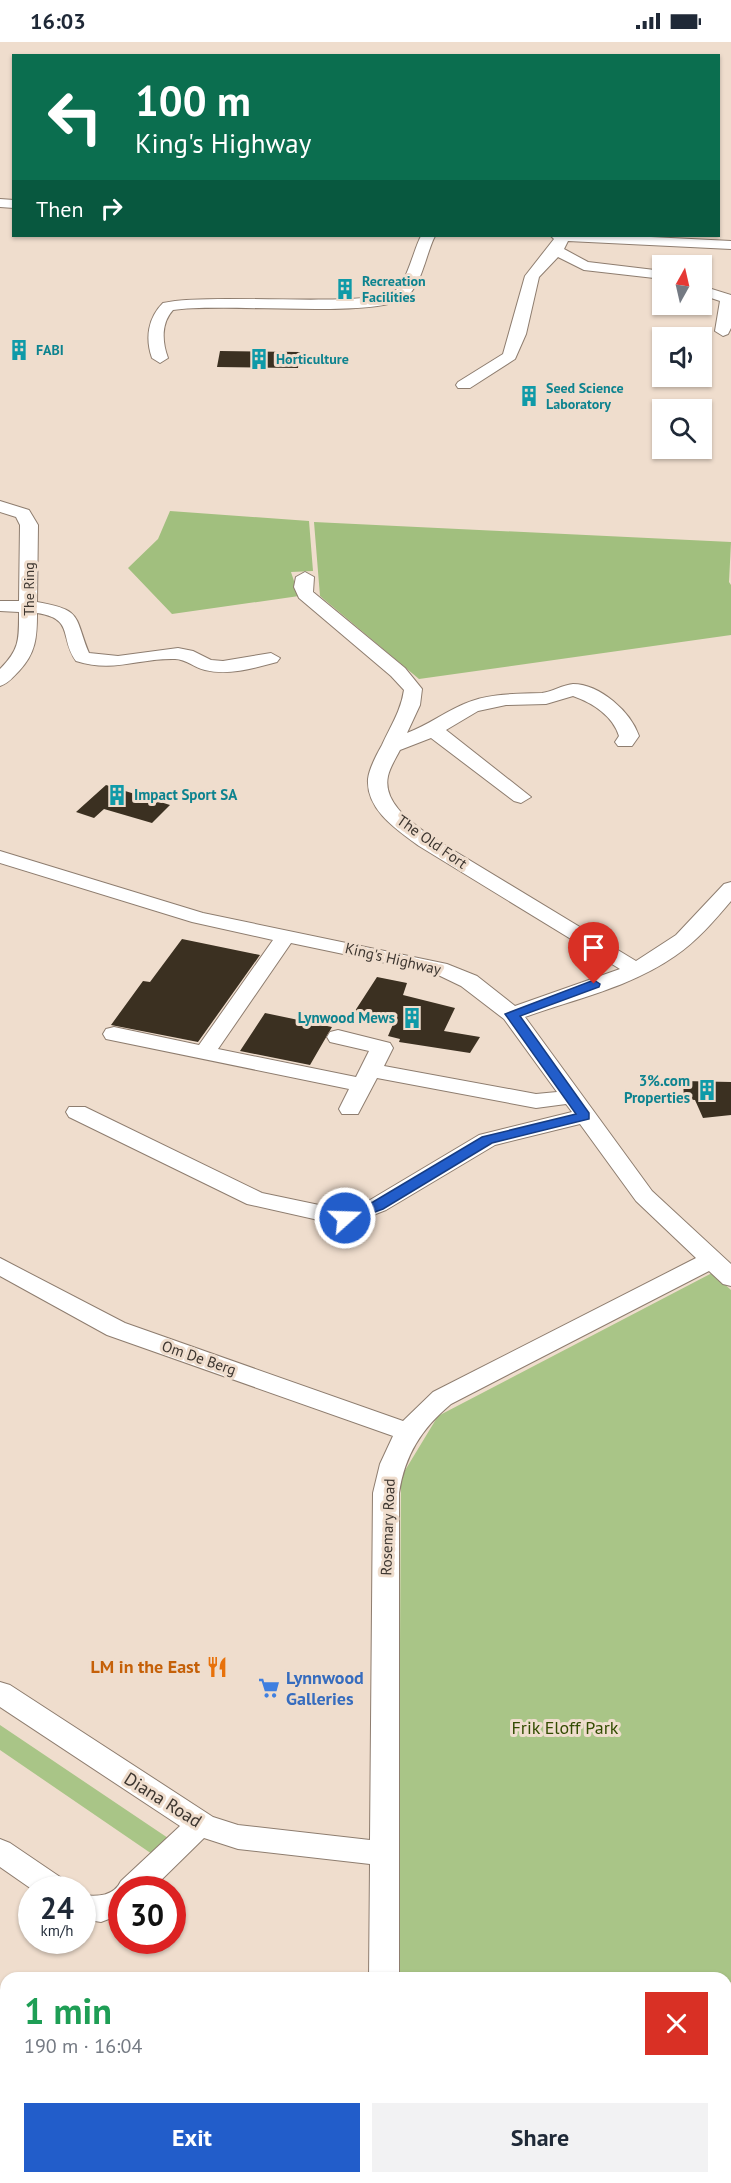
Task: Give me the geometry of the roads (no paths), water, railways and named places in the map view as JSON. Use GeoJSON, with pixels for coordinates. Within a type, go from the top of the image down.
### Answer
{"type":"FeatureCollection","features":[{"type":"Feature","properties":{"kind":"street"},"geometry":{"type":"LineString","coordinates":[[581,237],[728,245],[731,231]]}},
{"type":"Feature","properties":{"kind":"street"},"geometry":{"type":"LineString","coordinates":[[160,358],[154,337],[162,312],[168,306],[268,302],[374,303],[392,300],[403,292],[428,237]]}},
{"type":"Feature","properties":{"kind":"street"},"geometry":{"type":"LineString","coordinates":[[465,385],[510,356],[518,334],[532,276],[557,243],[584,266],[652,273]]}},
{"type":"Feature","properties":{"kind":"street"},"geometry":{"type":"LineString","coordinates":[[712,293],[729,299],[723,331]]}},
{"type":"Feature","properties":{"kind":"street","name":"The Ring"},"geometry":{"type":"LineString","coordinates":[[0,507],[23,514],[28,521],[29,607],[26,648],[16,666],[0,680]]}},
{"type":"Feature","properties":{"kind":"street","name":"The Old Fort"},"geometry":{"type":"LineString","coordinates":[[305,577],[303,591],[318,607],[411,686],[414,694],[411,705],[390,747],[377,784],[386,807],[400,823],[459,863],[635,969]]}},
{"type":"Feature","properties":{"kind":"street"},"geometry":{"type":"LineString","coordinates":[[0,606],[29,607],[68,617],[82,657],[91,660],[113,662],[178,653],[194,657],[209,666],[218,667],[271,658]]}},
{"type":"Feature","properties":{"kind":"street"},"geometry":{"type":"LineString","coordinates":[[390,747],[433,730],[462,711],[494,700],[546,698],[573,690],[596,701],[624,724],[628,736],[625,742]]}},
{"type":"Feature","properties":{"kind":"street"},"geometry":{"type":"LineString","coordinates":[[433,730],[521,796]]}},
{"type":"Feature","properties":{"kind":"street","name":"King's Highway"},"geometry":{"type":"LineString","coordinates":[[0,857],[199,918],[440,969],[481,988],[512,1014],[644,1196],[731,1278]]}},
{"type":"Feature","properties":{"kind":"street"},"geometry":{"type":"LineString","coordinates":[[512,1014],[635,969],[668,952],[713,910],[731,888]]}},
{"type":"Feature","properties":{"kind":"street"},"geometry":{"type":"LineString","coordinates":[[205,1052],[286,936]]}},
{"type":"Feature","properties":{"kind":"street"},"geometry":{"type":"LineString","coordinates":[[114,1034],[205,1052],[367,1078],[536,1101],[571,1097]]}},
{"type":"Feature","properties":{"kind":"street"},"geometry":{"type":"LineString","coordinates":[[338,1037],[381,1047],[350,1109]]}},
{"type":"Feature","properties":{"kind":"street"},"geometry":{"type":"LineString","coordinates":[[77,1112],[255,1199],[345,1218],[378,1205],[487,1140],[585,1116]]}},
{"type":"Feature","properties":{"kind":"street","name":"Rosemary Road"},"geometry":{"type":"LineString","coordinates":[[384,1972],[386,1493],[391,1464],[408,1432],[426,1410],[442,1398],[712,1260]]}},
{"type":"Feature","properties":{"kind":"street","name":"Om De Berg"},"geometry":{"type":"LineString","coordinates":[[0,1266],[116,1329],[408,1432]]}},
{"type":"Feature","properties":{"kind":"street","name":"Diana Road"},"geometry":{"type":"LineString","coordinates":[[0,1693],[200,1824],[238,1837],[385,1854]]}},
{"type":"Feature","properties":{"kind":"street"},"geometry":{"type":"LineString","coordinates":[[146,1876],[200,1824]]}},
{"type":"Feature","properties":{"kind":"street"},"geometry":{"type":"LineString","coordinates":[[0,1851],[35,1876]]}},
{"type":"Feature","properties":{"kind":"place","name":"Recreation Facilities"},"geometry":{"type":"Point","coordinates":[345,289]}},
{"type":"Feature","properties":{"kind":"place","name":"FABI"},"geometry":{"type":"Point","coordinates":[19,350]}},
{"type":"Feature","properties":{"kind":"place","name":"Horticulture"},"geometry":{"type":"Point","coordinates":[259,359]}},
{"type":"Feature","properties":{"kind":"place","name":"Seed Science Laboratory"},"geometry":{"type":"Point","coordinates":[529,396]}},
{"type":"Feature","properties":{"kind":"place","name":"Impact Sport SA"},"geometry":{"type":"Point","coordinates":[117,795]}},
{"type":"Feature","properties":{"kind":"place","name":"Lynwood Mews"},"geometry":{"type":"Point","coordinates":[412,1018]}},
{"type":"Feature","properties":{"kind":"place","name":"3%.com Properties"},"geometry":{"type":"Point","coordinates":[707,1090]}},
{"type":"Feature","properties":{"kind":"place","name":"LM in the East"},"geometry":{"type":"Point","coordinates":[217,1667]}},
{"type":"Feature","properties":{"kind":"place","name":"Lynnwood Galleries"},"geometry":{"type":"Point","coordinates":[269,1688]}},
{"type":"Feature","properties":{"kind":"park label","name":"Frik Eloff Park"},"geometry":{"type":"Point","coordinates":[565,1728]}}]}
